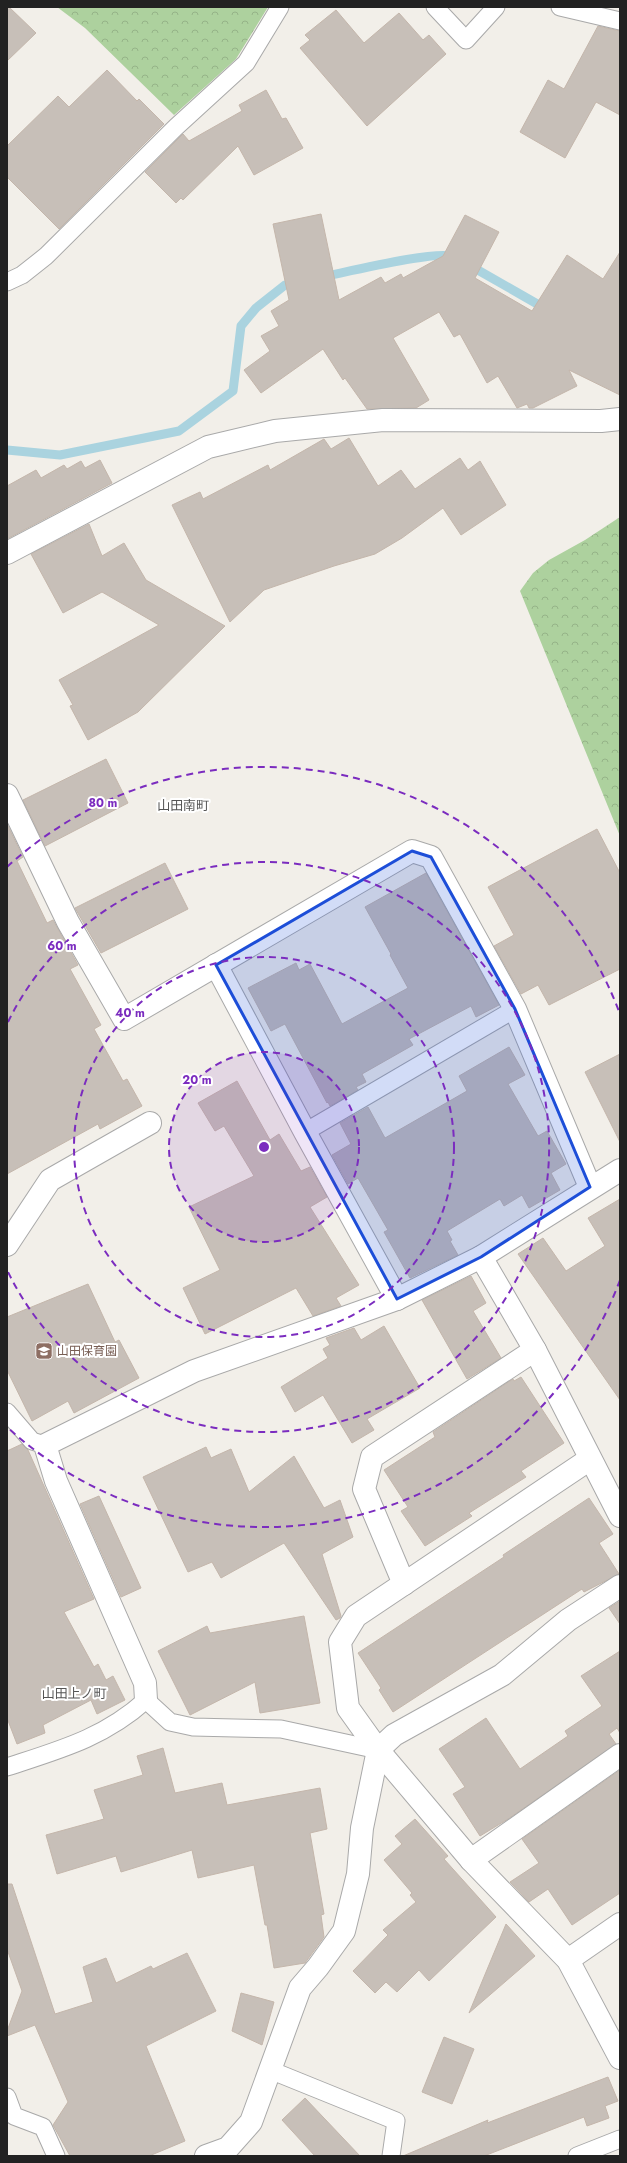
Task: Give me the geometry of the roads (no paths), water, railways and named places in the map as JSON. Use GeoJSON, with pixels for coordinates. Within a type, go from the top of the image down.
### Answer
{"type":"FeatureCollection","features":[{"type":"Feature","properties":{"kind":"street"},"geometry":{"type":"LineString","coordinates":[[7,553],[208,447],[275,431],[383,420],[620,419]]}},
{"type":"Feature","properties":{"kind":"street"},"geometry":{"type":"LineString","coordinates":[[7,795],[68,922],[124,1019],[412,851],[431,857],[515,1009],[590,1187]]}},
{"type":"Feature","properties":{"kind":"street"},"geometry":{"type":"LineString","coordinates":[[216,965],[305,1132],[397,1299]]}},
{"type":"Feature","properties":{"kind":"street"},"geometry":{"type":"LineString","coordinates":[[7,1245],[50,1180],[150,1122]]}},
{"type":"Feature","properties":{"kind":"street"},"geometry":{"type":"LineString","coordinates":[[146,1700],[145,1683],[56,1481],[45,1445],[194,1371],[397,1299],[481,1257],[590,1187],[620,1170]]}},
{"type":"Feature","properties":{"kind":"street"},"geometry":{"type":"LineString","coordinates":[[481,1257],[535,1350],[620,1516]]}},
{"type":"Feature","properties":{"kind":"street"},"geometry":{"type":"LineString","coordinates":[[404,1584],[364,1489],[372,1457],[535,1350]]}},
{"type":"Feature","properties":{"kind":"street"},"geometry":{"type":"LineString","coordinates":[[590,1459],[356,1616],[340,1642],[348,1708],[378,1750],[471,1860],[568,1960],[620,2058]]}},
{"type":"Feature","properties":{"kind":"street"},"geometry":{"type":"LineString","coordinates":[[206,2156],[228,2148],[251,2122],[300,1988],[318,1967],[344,1931],[358,1874],[362,1828],[378,1750],[394,1735],[502,1675],[568,1620],[620,1586]]}},
{"type":"Feature","properties":{"kind":"street"},"geometry":{"type":"LineString","coordinates":[[471,1860],[620,1755]]}},
{"type":"Feature","properties":{"kind":"street"},"geometry":{"type":"LineString","coordinates":[[568,1960],[620,1924]]}},
{"type":"Feature","properties":{"kind":"lane"},"geometry":{"type":"LineString","coordinates":[[7,282],[22,275],[46,256],[170,132],[246,63],[280,7]]}},
{"type":"Feature","properties":{"kind":"lane"},"geometry":{"type":"LineString","coordinates":[[435,7],[466,40],[496,7]]}},
{"type":"Feature","properties":{"kind":"lane"},"geometry":{"type":"LineString","coordinates":[[560,7],[620,21]]}},
{"type":"Feature","properties":{"kind":"lane"},"geometry":{"type":"LineString","coordinates":[[305,1132],[515,1009]]}},
{"type":"Feature","properties":{"kind":"lane"},"geometry":{"type":"LineString","coordinates":[[7,1412],[32,1440],[45,1445]]}},
{"type":"Feature","properties":{"kind":"lane"},"geometry":{"type":"LineString","coordinates":[[7,1767],[74,1746],[126,1718],[146,1700],[170,1722],[193,1727],[281,1729],[378,1750]]}},
{"type":"Feature","properties":{"kind":"lane"},"geometry":{"type":"LineString","coordinates":[[270,2070],[396,2121],[391,2156]]}},
{"type":"Feature","properties":{"kind":"lane"},"geometry":{"type":"LineString","coordinates":[[7,2097],[14,2116],[43,2127],[56,2156]]}},
{"type":"Feature","properties":{"kind":"lane"},"geometry":{"type":"LineString","coordinates":[[578,2156],[620,2139]]}},
{"type":"Feature","properties":{"kind":"waterway"},"geometry":{"type":"LineString","coordinates":[[322,277],[430,256],[445,255],[454,257]]}},
{"type":"Feature","properties":{"kind":"waterway"},"geometry":{"type":"LineString","coordinates":[[469,265],[546,309]]}},
{"type":"Feature","properties":{"kind":"waterway"},"geometry":{"type":"LineString","coordinates":[[7,450],[60,455],[179,431],[233,391],[241,326],[256,308],[285,285],[297,282]]}},
{"type":"Feature","properties":{"kind":"place","name":"山田保育園"},"geometry":{"type":"Point","coordinates":[44,1351]}},
{"type":"Feature","properties":{"kind":"district","name":"山田南町"},"geometry":{"type":"Point","coordinates":[183,805]}},
{"type":"Feature","properties":{"kind":"district","name":"山田上ノ町"},"geometry":{"type":"Point","coordinates":[74,1693]}}]}
